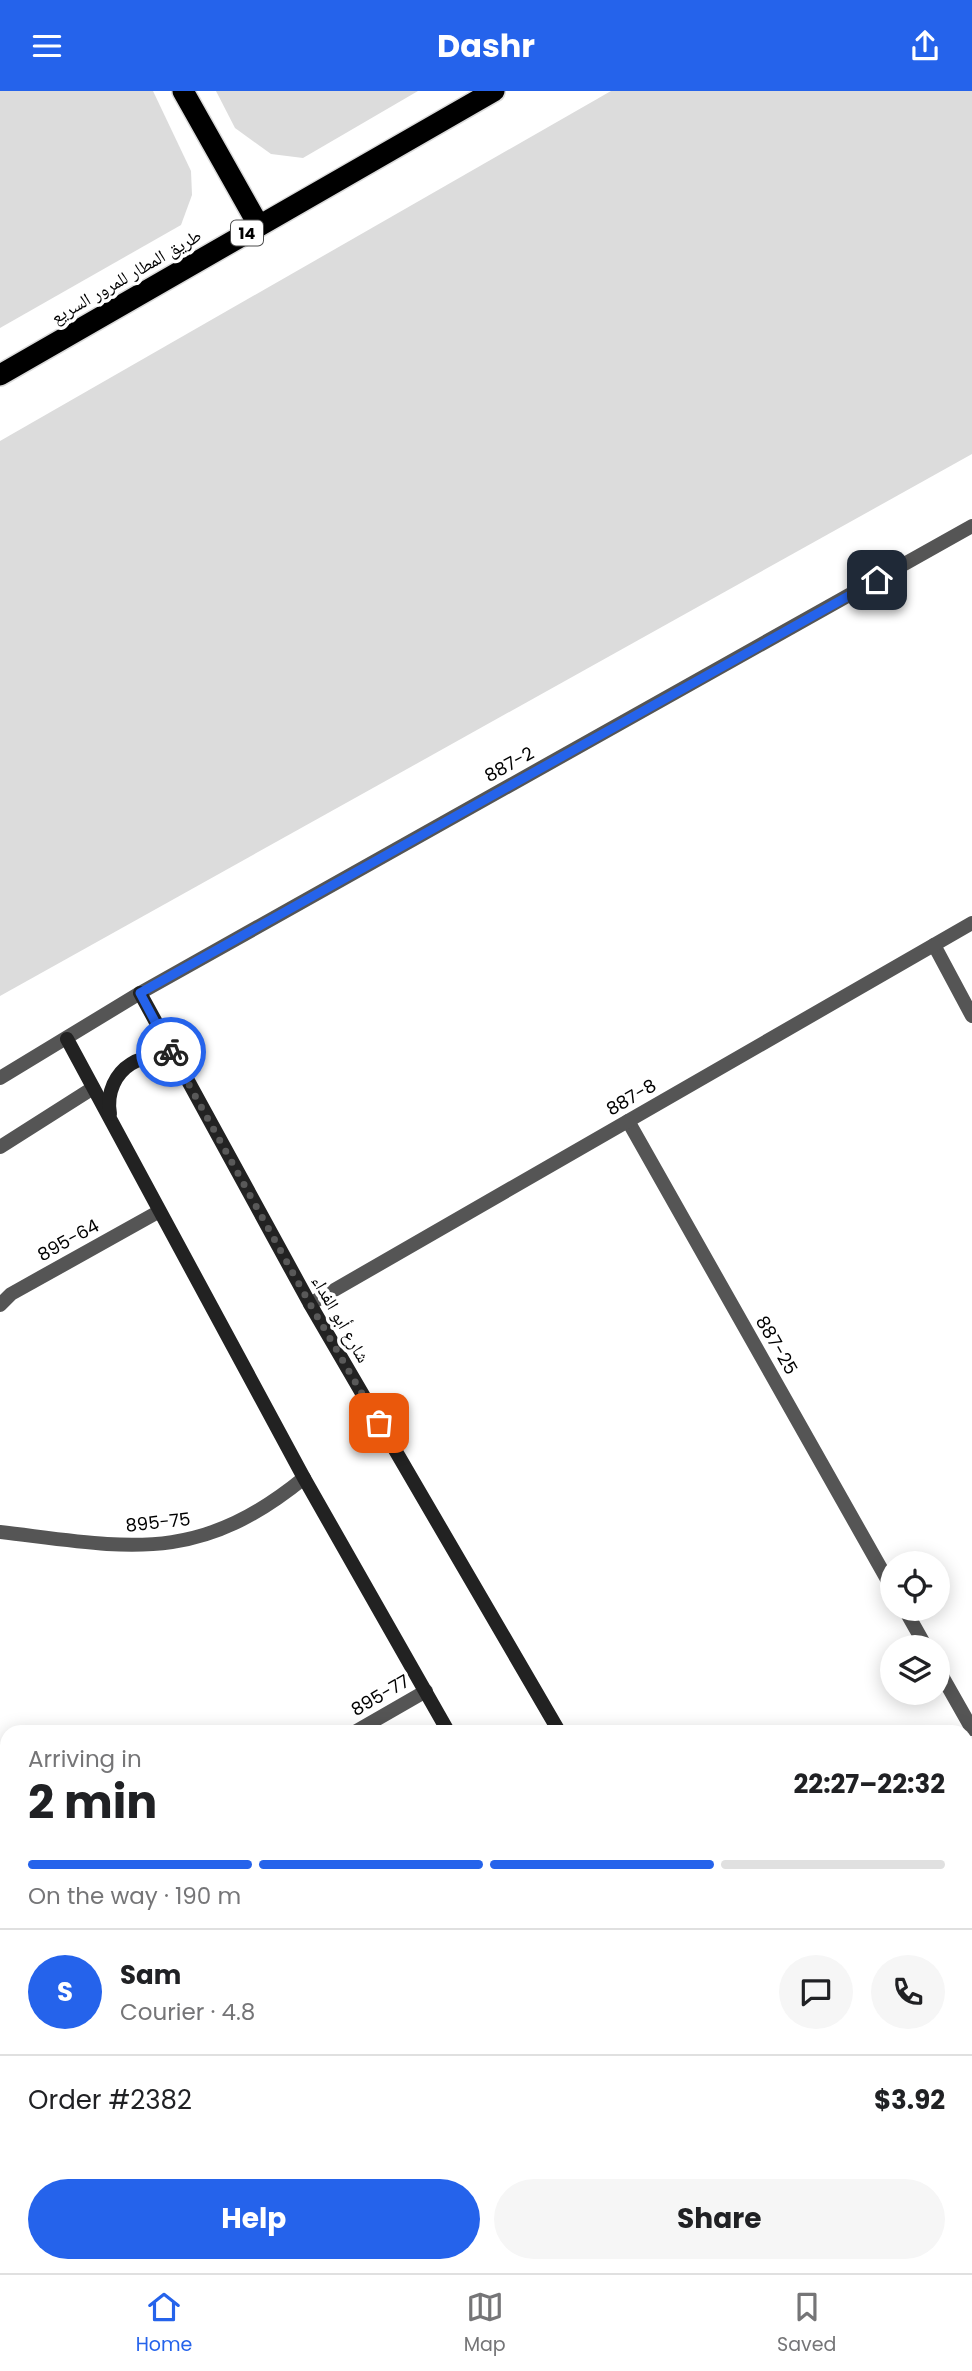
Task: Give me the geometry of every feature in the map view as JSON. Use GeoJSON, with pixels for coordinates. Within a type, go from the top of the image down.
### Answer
{"type":"FeatureCollection","features":[{"type":"Feature","properties":{"kind":"highway"},"geometry":{"type":"LineString","coordinates":[[183,91],[259,226]]}},
{"type":"Feature","properties":{"kind":"highway","name":"طريق المطار للمرور السريع"},"geometry":{"type":"LineString","coordinates":[[0,375],[494,91]]}},
{"type":"Feature","properties":{"kind":"main road","name":"شارع أبو الفداء"},"geometry":{"type":"LineString","coordinates":[[140,993],[310,1304],[555,1725]]}},
{"type":"Feature","properties":{"kind":"main road"},"geometry":{"type":"LineString","coordinates":[[67,1039],[158,1212],[304,1478],[445,1725]]}},
{"type":"Feature","properties":{"kind":"main road"},"geometry":{"type":"LineString","coordinates":[[112,1124],[108,1094],[113,1078],[126,1067],[139,1061],[164,1062],[175,1068],[189,1085]]}},
{"type":"Feature","properties":{"kind":"street","name":"887-2"},"geometry":{"type":"LineString","coordinates":[[0,1078],[140,993],[972,526]]}},
{"type":"Feature","properties":{"kind":"street","name":"887-8"},"geometry":{"type":"LineString","coordinates":[[310,1304],[972,923]]}},
{"type":"Feature","properties":{"kind":"street"},"geometry":{"type":"LineString","coordinates":[[934,945],[972,1016]]}},
{"type":"Feature","properties":{"kind":"street"},"geometry":{"type":"LineString","coordinates":[[0,1147],[93,1088]]}},
{"type":"Feature","properties":{"kind":"street","name":"887-25"},"geometry":{"type":"LineString","coordinates":[[628,1121],[880,1567]]}},
{"type":"Feature","properties":{"kind":"street","name":"895-64"},"geometry":{"type":"LineString","coordinates":[[0,1305],[11,1294],[158,1212]]}},
{"type":"Feature","properties":{"kind":"street","name":"895-75"},"geometry":{"type":"LineString","coordinates":[[0,1532],[134,1546],[172,1543],[208,1535],[243,1521],[275,1502],[304,1478]]}},
{"type":"Feature","properties":{"kind":"street"},"geometry":{"type":"LineString","coordinates":[[950,1690],[970,1725]]}},
{"type":"Feature","properties":{"kind":"street","name":"895-77"},"geometry":{"type":"LineString","coordinates":[[367,1725],[426,1691]]}},
{"type":"Feature","properties":{"kind":"shaded area"},"geometry":{"type":"Polygon","coordinates":[[[0,91],[153,91],[191,171],[192,195],[181,225],[0,328],[0,91]]]}},
{"type":"Feature","properties":{"kind":"shaded area"},"geometry":{"type":"Polygon","coordinates":[[[216,91],[418,91],[303,158],[271,154],[235,128],[216,91]]]}},
{"type":"Feature","properties":{"kind":"shaded area"},"geometry":{"type":"Polygon","coordinates":[[[611,91],[972,91],[972,454],[0,996],[0,441],[611,91]]]}},
{"type":"Feature","properties":{"kind":"way so far"},"geometry":{"type":"LineString","coordinates":[[171,1052],[379,1423]]}},
{"type":"Feature","properties":{"kind":"route"},"geometry":{"type":"LineString","coordinates":[[171,1052],[140,993],[877,580]]}}]}
